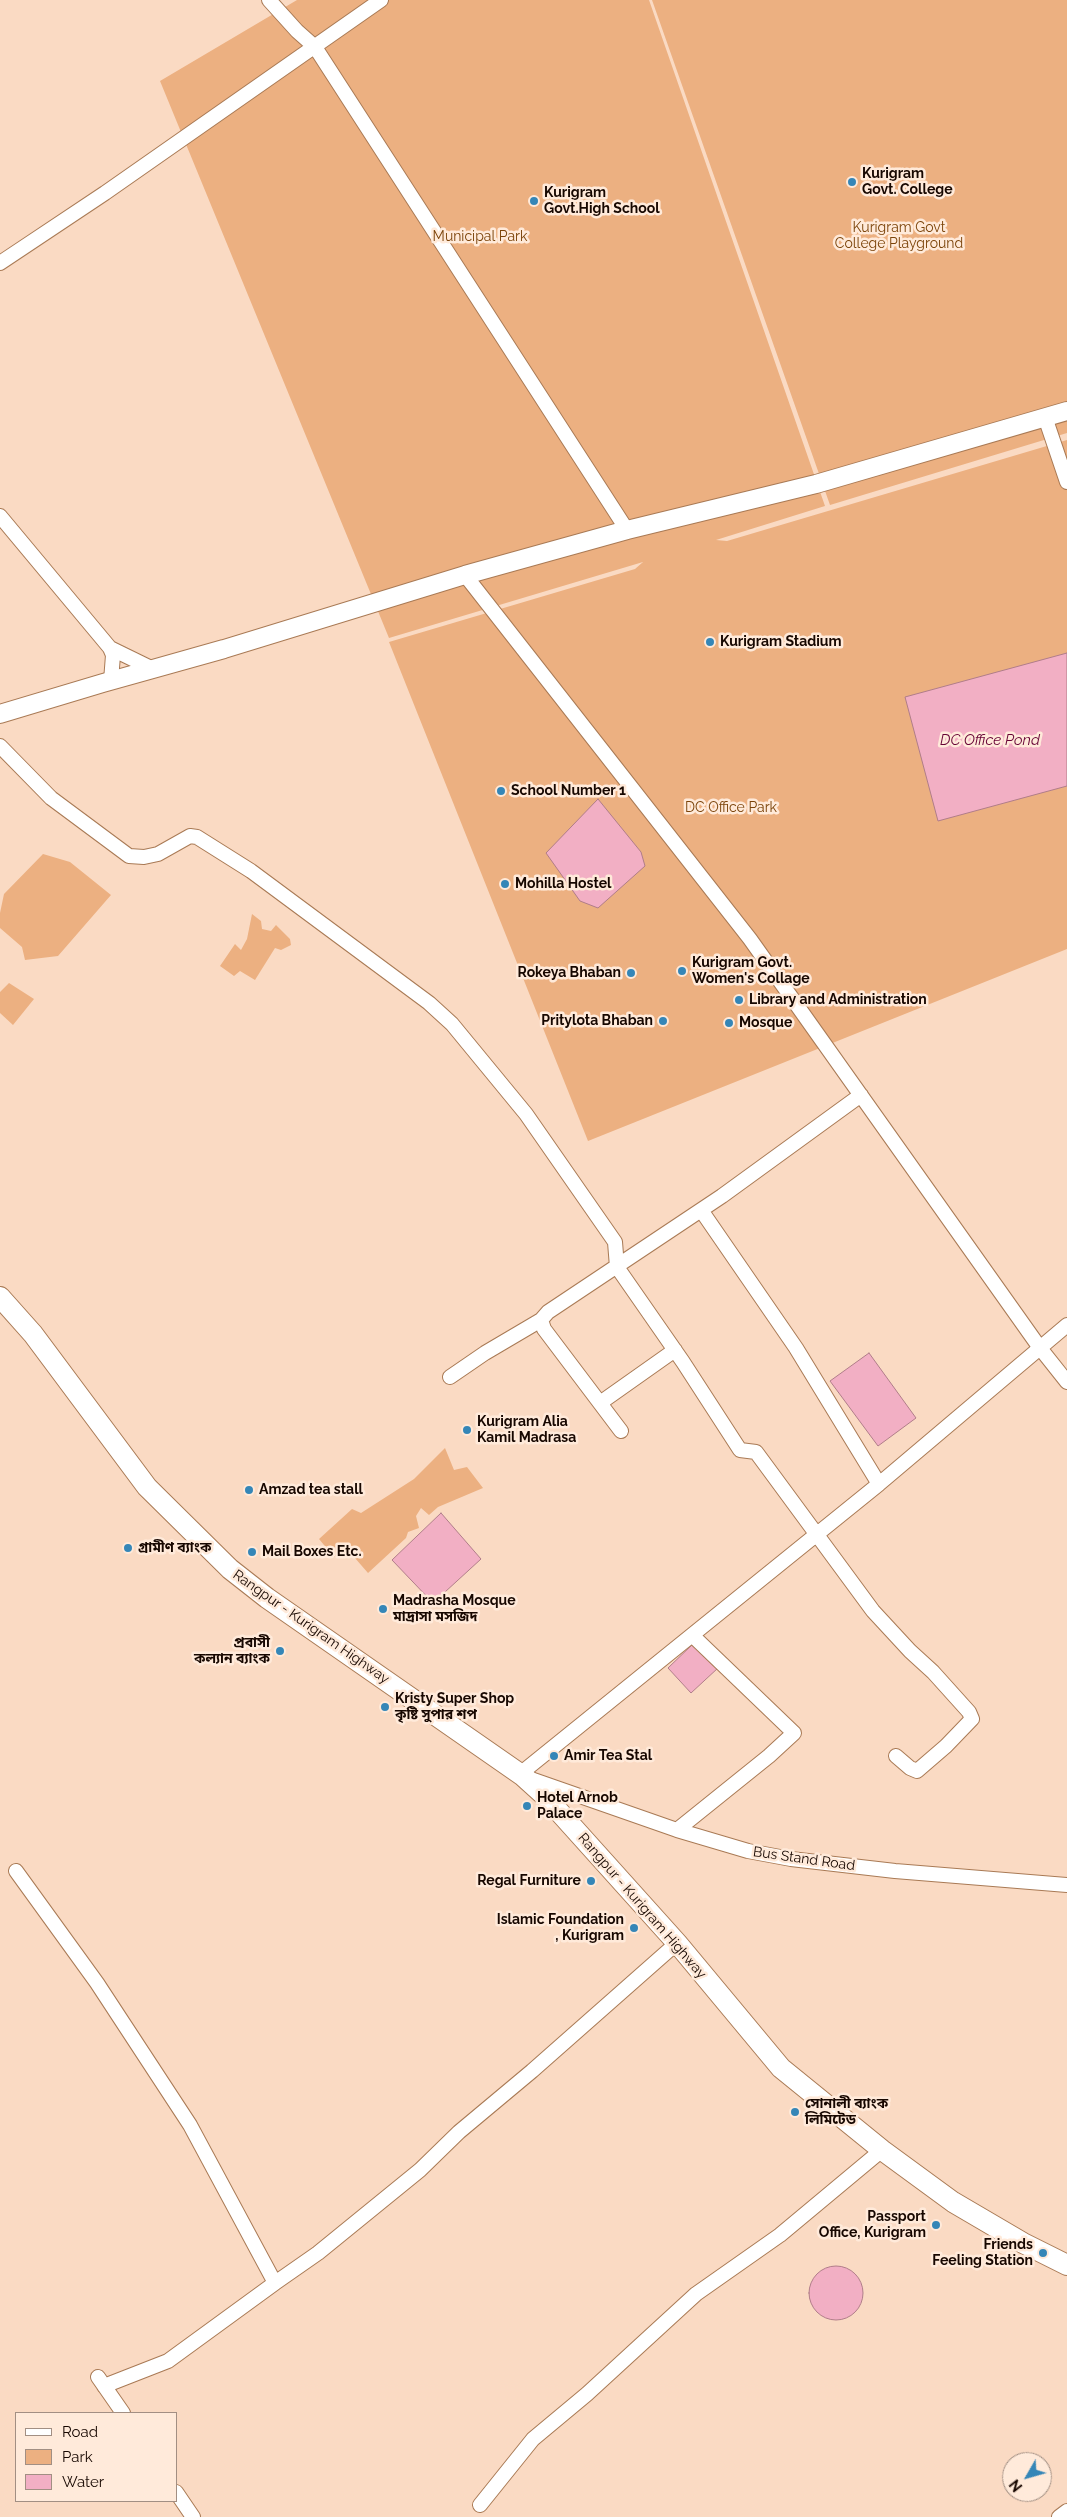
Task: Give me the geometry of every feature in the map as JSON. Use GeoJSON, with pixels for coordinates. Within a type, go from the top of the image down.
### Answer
{"type":"FeatureCollection","features":[{"type":"Feature","properties":{"kind":"highway","name":"Rangpur - Kurigram Highway"},"geometry":{"type":"LineString","coordinates":[[0,1297],[33,1334],[147,1487],[230,1569],[268,1598],[521,1775],[544,1795],[677,1944],[781,2068],[882,2150],[953,2202],[1023,2244],[1067,2265]]}},
{"type":"Feature","properties":{"kind":"main road"},"geometry":{"type":"LineString","coordinates":[[0,714],[465,575],[627,530],[816,484],[1067,411]]}},
{"type":"Feature","properties":{"kind":"street"},"geometry":{"type":"LineString","coordinates":[[269,0],[296,31],[315,47],[627,530]]}},
{"type":"Feature","properties":{"kind":"street"},"geometry":{"type":"LineString","coordinates":[[0,263],[381,0]]}},
{"type":"Feature","properties":{"kind":"street"},"geometry":{"type":"LineString","coordinates":[[1044,417],[1067,482]]}},
{"type":"Feature","properties":{"kind":"street"},"geometry":{"type":"LineString","coordinates":[[0,516],[110,648],[113,655],[111,681]]}},
{"type":"Feature","properties":{"kind":"street"},"geometry":{"type":"LineString","coordinates":[[465,575],[750,939],[1040,1348],[1067,1382]]}},
{"type":"Feature","properties":{"kind":"street"},"geometry":{"type":"LineString","coordinates":[[110,648],[153,669]]}},
{"type":"Feature","properties":{"kind":"street"},"geometry":{"type":"LineString","coordinates":[[0,746],[51,798],[129,856],[144,857],[158,854],[190,836],[197,838],[251,872],[429,1003],[452,1024],[482,1058],[526,1114],[615,1242],[617,1267],[675,1350],[740,1450],[756,1452],[873,1611],[969,1712],[972,1719],[946,1746],[917,1771],[896,1756]]}},
{"type":"Feature","properties":{"kind":"street"},"geometry":{"type":"LineString","coordinates":[[450,1378],[485,1353],[541,1320],[548,1312],[702,1210],[861,1095]]}},
{"type":"Feature","properties":{"kind":"street"},"geometry":{"type":"LineString","coordinates":[[702,1210],[796,1348],[879,1484]]}},
{"type":"Feature","properties":{"kind":"street"},"geometry":{"type":"LineString","coordinates":[[541,1320],[544,1329],[621,1431]]}},
{"type":"Feature","properties":{"kind":"street"},"geometry":{"type":"LineString","coordinates":[[521,1775],[879,1484],[1067,1325]]}},
{"type":"Feature","properties":{"kind":"street"},"geometry":{"type":"LineString","coordinates":[[597,1399],[675,1350]]}},
{"type":"Feature","properties":{"kind":"street"},"geometry":{"type":"LineString","coordinates":[[677,1830],[794,1734],[693,1636]]}},
{"type":"Feature","properties":{"kind":"street","name":"Bus Stand Road"},"geometry":{"type":"LineString","coordinates":[[521,1775],[677,1830],[748,1851],[791,1859],[895,1871],[1067,1885]]}},
{"type":"Feature","properties":{"kind":"street"},"geometry":{"type":"LineString","coordinates":[[16,1871],[97,1983],[190,2125],[275,2283]]}},
{"type":"Feature","properties":{"kind":"street"},"geometry":{"type":"LineString","coordinates":[[122,2412],[101,2381],[168,2362],[275,2283],[318,2254],[420,2170],[459,2132],[677,1944]]}},
{"type":"Feature","properties":{"kind":"street"},"geometry":{"type":"LineString","coordinates":[[480,2505],[533,2439],[587,2394],[696,2294],[780,2235],[882,2150]]}},
{"type":"Feature","properties":{"kind":"street"},"geometry":{"type":"LineString","coordinates":[[178,2495],[193,2517]]}},
{"type":"Feature","properties":{"kind":"street"},"geometry":{"type":"LineString","coordinates":[[1058,2517],[1067,2511]]}},
{"type":"Feature","properties":{"kind":"green space"},"geometry":{"type":"Polygon","coordinates":[[[297,0],[649,0],[825,506],[716,540],[727,541],[1067,440],[1067,949],[588,1141],[389,642],[635,569],[643,562],[389,638],[160,81],[297,0]]]}},
{"type":"Feature","properties":{"kind":"green space","name":"Kurigram Govt College Playground"},"geometry":{"type":"Polygon","coordinates":[[[652,0],[1067,0],[1067,433],[830,505],[652,0]]]}},
{"type":"Feature","properties":{"kind":"green space"},"geometry":{"type":"Polygon","coordinates":[[[43,854],[70,862],[111,895],[58,956],[25,960],[22,947],[0,928],[0,913],[4,894],[43,854]]]}},
{"type":"Feature","properties":{"kind":"green space"},"geometry":{"type":"Polygon","coordinates":[[[252,914],[261,921],[262,929],[271,931],[276,925],[290,939],[291,945],[281,950],[275,948],[255,980],[240,971],[234,976],[220,966],[235,944],[241,950],[247,939],[252,914]]]}},
{"type":"Feature","properties":{"kind":"green space"},"geometry":{"type":"Polygon","coordinates":[[[9,983],[34,999],[13,1025],[0,1013],[0,992],[9,983]]]}},
{"type":"Feature","properties":{"kind":"green space"},"geometry":{"type":"Polygon","coordinates":[[[445,1448],[454,1470],[467,1467],[483,1488],[438,1507],[429,1515],[421,1508],[416,1516],[419,1528],[408,1532],[406,1538],[368,1573],[348,1550],[334,1557],[319,1539],[352,1509],[361,1513],[414,1479],[445,1448]]]}},
{"type":"Feature","properties":{"kind":"water","name":"DC Office Pond"},"geometry":{"type":"Polygon","coordinates":[[[1067,653],[1067,786],[938,821],[905,697],[1067,653]]]}},
{"type":"Feature","properties":{"kind":"water"},"geometry":{"type":"Polygon","coordinates":[[[598,799],[641,852],[645,866],[598,908],[580,901],[546,853],[598,799]]]}},
{"type":"Feature","properties":{"kind":"water"},"geometry":{"type":"Polygon","coordinates":[[[869,1353],[916,1418],[878,1446],[830,1381],[869,1353]]]}},
{"type":"Feature","properties":{"kind":"water"},"geometry":{"type":"Polygon","coordinates":[[[441,1513],[481,1559],[433,1603],[392,1560],[441,1513]]]}},
{"type":"Feature","properties":{"kind":"water"},"geometry":{"type":"Polygon","coordinates":[[[694,1643],[718,1668],[691,1693],[668,1668],[694,1643]]]}},
{"type":"Feature","properties":{"kind":"water"},"geometry":{"type":"Polygon","coordinates":[[[831,2266],[841,2266],[851,2270],[859,2278],[863,2293],[859,2308],[851,2316],[841,2320],[831,2320],[821,2316],[813,2308],[809,2298],[809,2288],[813,2278],[821,2270],[831,2266]]]}},
{"type":"Feature","properties":{"kind":"place","name":"Kurigram Govt. College"},"geometry":{"type":"Point","coordinates":[852,182]}},
{"type":"Feature","properties":{"kind":"place","name":"Kurigram Govt.High School"},"geometry":{"type":"Point","coordinates":[534,201]}},
{"type":"Feature","properties":{"kind":"place","name":"Kurigram Stadium"},"geometry":{"type":"Point","coordinates":[710,642]}},
{"type":"Feature","properties":{"kind":"place","name":"School Number 1"},"geometry":{"type":"Point","coordinates":[501,791]}},
{"type":"Feature","properties":{"kind":"place","name":"Mohilla Hostel"},"geometry":{"type":"Point","coordinates":[505,884]}},
{"type":"Feature","properties":{"kind":"place","name":"Kurigram Govt. Women's Collage"},"geometry":{"type":"Point","coordinates":[682,971]}},
{"type":"Feature","properties":{"kind":"place","name":"Rokeya Bhaban"},"geometry":{"type":"Point","coordinates":[631,973]}},
{"type":"Feature","properties":{"kind":"place","name":"Library and Administration"},"geometry":{"type":"Point","coordinates":[739,1000]}},
{"type":"Feature","properties":{"kind":"place","name":"Pritylota Bhaban"},"geometry":{"type":"Point","coordinates":[663,1021]}},
{"type":"Feature","properties":{"kind":"place","name":"Mosque"},"geometry":{"type":"Point","coordinates":[729,1023]}},
{"type":"Feature","properties":{"kind":"place","name":"Kurigram Alia Kamil Madrasa"},"geometry":{"type":"Point","coordinates":[467,1430]}},
{"type":"Feature","properties":{"kind":"place","name":"Amzad tea stall"},"geometry":{"type":"Point","coordinates":[249,1490]}},
{"type":"Feature","properties":{"kind":"place","name":"গ্রামীণ ব্যাংক"},"geometry":{"type":"Point","coordinates":[128,1548]}},
{"type":"Feature","properties":{"kind":"place","name":"Mail Boxes Etc."},"geometry":{"type":"Point","coordinates":[252,1552]}},
{"type":"Feature","properties":{"kind":"place","name":"Madrasha Mosque মাদ্রাসা মসজিদ"},"geometry":{"type":"Point","coordinates":[383,1609]}},
{"type":"Feature","properties":{"kind":"place","name":"প্রবাসী কল্যান ব্যাংক"},"geometry":{"type":"Point","coordinates":[280,1651]}},
{"type":"Feature","properties":{"kind":"place","name":"Kristy Super Shop কৃষ্টি সুপার শপ"},"geometry":{"type":"Point","coordinates":[385,1707]}},
{"type":"Feature","properties":{"kind":"place","name":"Amir Tea Stal"},"geometry":{"type":"Point","coordinates":[554,1756]}},
{"type":"Feature","properties":{"kind":"place","name":"Hotel Arnob Palace"},"geometry":{"type":"Point","coordinates":[527,1806]}},
{"type":"Feature","properties":{"kind":"place","name":"Regal Furniture"},"geometry":{"type":"Point","coordinates":[591,1881]}},
{"type":"Feature","properties":{"kind":"place","name":"Islamic Foundation , Kurigram"},"geometry":{"type":"Point","coordinates":[634,1928]}},
{"type":"Feature","properties":{"kind":"place","name":"সোনালী ব্যাংক লিমিটেড"},"geometry":{"type":"Point","coordinates":[795,2112]}},
{"type":"Feature","properties":{"kind":"place","name":"Passport Office, Kurigram"},"geometry":{"type":"Point","coordinates":[936,2225]}},
{"type":"Feature","properties":{"kind":"place","name":"Friends Feeling Station"},"geometry":{"type":"Point","coordinates":[1043,2253]}},
{"type":"Feature","properties":{"kind":"park label","name":"Municipal Park"},"geometry":{"type":"Point","coordinates":[480,237]}},
{"type":"Feature","properties":{"kind":"park label","name":"DC Office Park"},"geometry":{"type":"Point","coordinates":[731,808]}}]}
